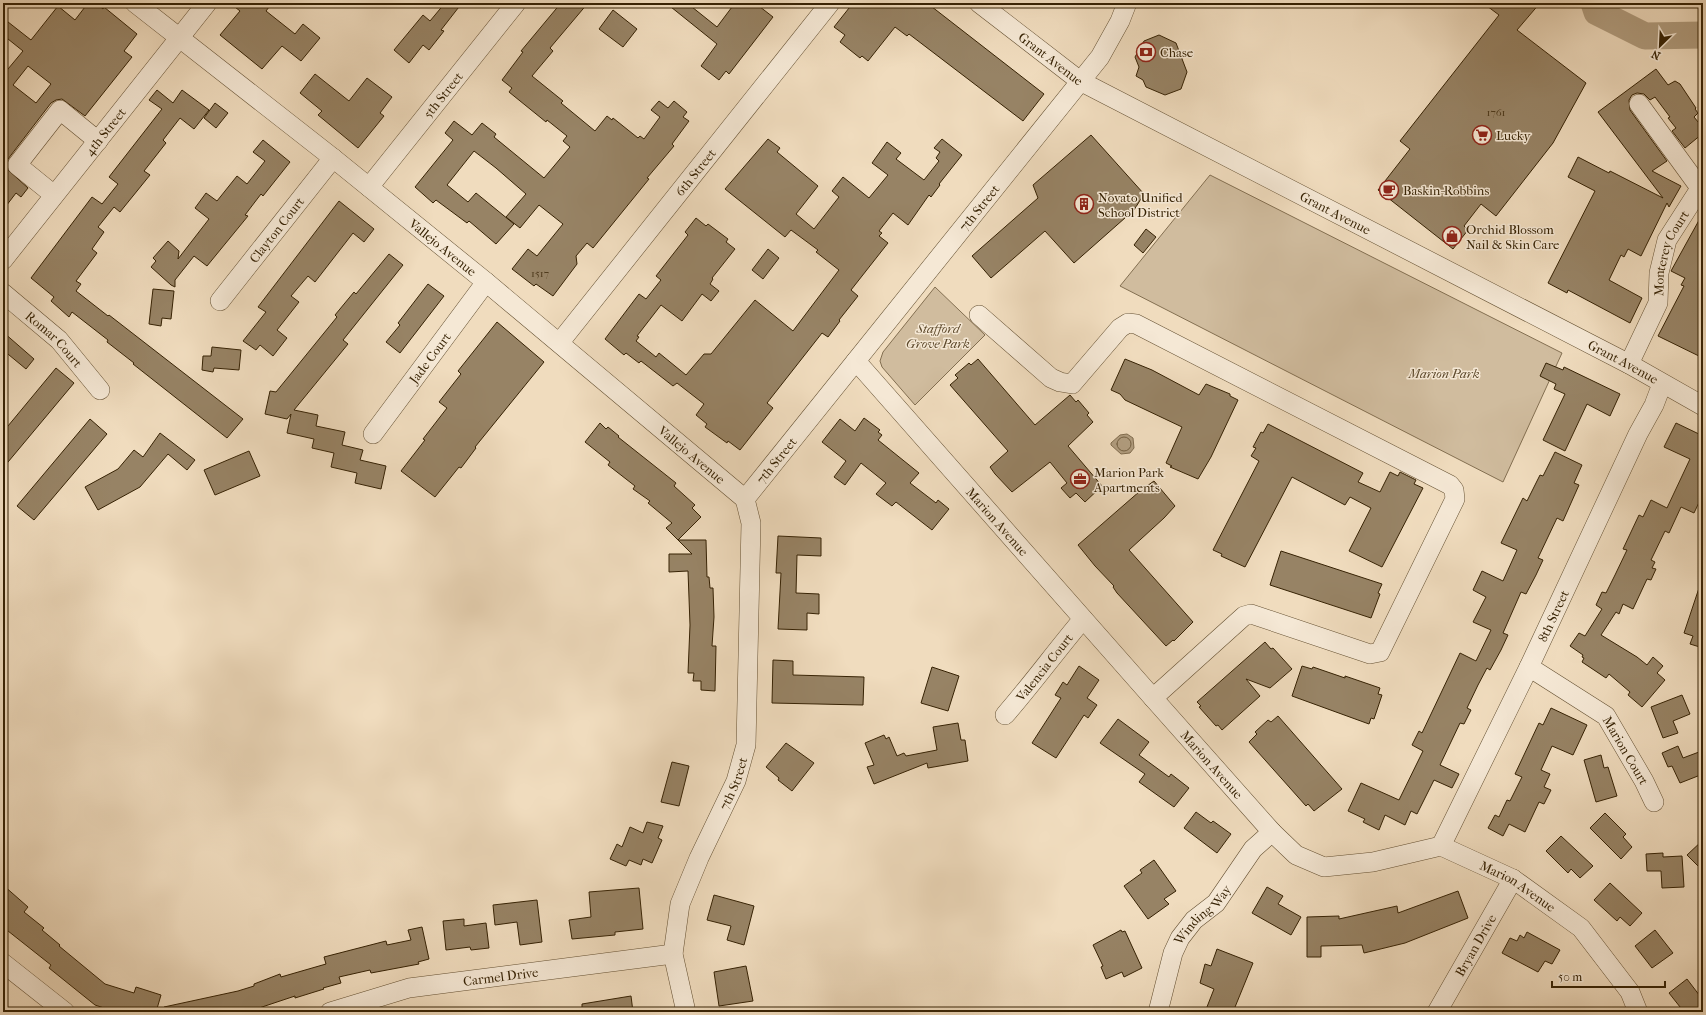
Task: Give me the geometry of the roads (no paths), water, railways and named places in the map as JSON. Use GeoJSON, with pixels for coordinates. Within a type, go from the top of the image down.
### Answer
{"type":"FeatureCollection","features":[{"type":"Feature","properties":{"kind":"street","name":"Vallejo Avenue"},"geometry":{"type":"LineString","coordinates":[[135,3],[333,158],[560,342],[745,499]]}},
{"type":"Feature","properties":{"kind":"street","name":"4th Street"},"geometry":{"type":"LineString","coordinates":[[3,260],[207,3]]}},
{"type":"Feature","properties":{"kind":"street","name":"5th Street"},"geometry":{"type":"LineString","coordinates":[[369,187],[516,3]]}},
{"type":"Feature","properties":{"kind":"street","name":"6th Street"},"geometry":{"type":"LineString","coordinates":[[560,342],[830,3]]}},
{"type":"Feature","properties":{"kind":"street","name":"Grant Avenue"},"geometry":{"type":"LineString","coordinates":[[979,3],[1080,80],[1628,364],[1703,406]]}},
{"type":"Feature","properties":{"kind":"street","name":"7th Street"},"geometry":{"type":"LineString","coordinates":[[686,1012],[673,954],[680,904],[699,858],[736,781],[746,745],[751,523],[745,499],[1100,57],[1120,21],[1127,3]]}},
{"type":"Feature","properties":{"kind":"street","name":"Monterey Court"},"geometry":{"type":"LineString","coordinates":[[1628,364],[1658,304],[1659,273],[1667,240],[1702,188],[1639,104]]}},
{"type":"Feature","properties":{"kind":"street"},"geometry":{"type":"LineString","coordinates":[[54,195],[16,165],[60,110],[98,140]]}},
{"type":"Feature","properties":{"kind":"street","name":"Clayton Court"},"geometry":{"type":"LineString","coordinates":[[220,301],[333,158]]}},
{"type":"Feature","properties":{"kind":"street","name":"Jade Court"},"geometry":{"type":"LineString","coordinates":[[373,434],[486,282]]}},
{"type":"Feature","properties":{"kind":"street","name":"Romar Court"},"geometry":{"type":"LineString","coordinates":[[3,293],[59,340],[100,390]]}},
{"type":"Feature","properties":{"kind":"street"},"geometry":{"type":"LineString","coordinates":[[979,315],[1051,378],[1060,382],[1072,384],[1120,328],[1128,323],[1136,324],[1450,485],[1454,490],[1455,499],[1380,652],[1370,654],[1251,614],[1244,616],[1153,698]]}},
{"type":"Feature","properties":{"kind":"street","name":"Marion Avenue"},"geometry":{"type":"LineString","coordinates":[[856,360],[1272,832],[1296,855],[1324,868],[1373,862],[1441,846],[1513,879],[1581,928],[1630,992],[1638,1012]]}},
{"type":"Feature","properties":{"kind":"street","name":"8th Street"},"geometry":{"type":"LineString","coordinates":[[1441,846],[1529,667],[1636,440],[1654,406],[1662,384]]}},
{"type":"Feature","properties":{"kind":"street","name":"Valencia Court"},"geometry":{"type":"LineString","coordinates":[[1005,715],[1039,676],[1052,655],[1083,619]]}},
{"type":"Feature","properties":{"kind":"street","name":"Marion Court"},"geometry":{"type":"LineString","coordinates":[[1529,667],[1606,716],[1641,775],[1654,802]]}},
{"type":"Feature","properties":{"kind":"street","name":"Winding Way"},"geometry":{"type":"LineString","coordinates":[[1158,1012],[1173,953],[1180,938],[1194,920],[1216,903],[1253,849],[1272,832]]}},
{"type":"Feature","properties":{"kind":"street","name":"Bryan Drive"},"geometry":{"type":"LineString","coordinates":[[1437,1012],[1513,879]]}},
{"type":"Feature","properties":{"kind":"street","name":"Carmel Drive"},"geometry":{"type":"LineString","coordinates":[[330,1012],[409,988],[673,954]]}},
{"type":"Feature","properties":{"kind":"street"},"geometry":{"type":"LineString","coordinates":[[3,963],[65,1012]]}},
{"type":"Feature","properties":{"kind":"water"},"geometry":{"type":"Polygon","coordinates":[[[1127,434],[1133,438],[1134,448],[1130,453],[1121,454],[1111,445],[1111,443],[1120,435],[1127,434]]]}},
{"type":"Feature","properties":{"kind":"waterway"},"geometry":{"type":"LineString","coordinates":[[1594,3],[1597,12],[1645,36],[1703,35]]}},
{"type":"Feature","properties":{"kind":"place","name":"Chase"},"geometry":{"type":"Point","coordinates":[1146,52]}},
{"type":"Feature","properties":{"kind":"place","name":"Lucky"},"geometry":{"type":"Point","coordinates":[1482,135]}},
{"type":"Feature","properties":{"kind":"place","name":"Baskin-Robbins"},"geometry":{"type":"Point","coordinates":[1389,190]}},
{"type":"Feature","properties":{"kind":"place","name":"Novato Unified School District"},"geometry":{"type":"Point","coordinates":[1084,204]}},
{"type":"Feature","properties":{"kind":"place","name":"Orchid Blossom Nail & Skin Care"},"geometry":{"type":"Point","coordinates":[1452,236]}},
{"type":"Feature","properties":{"kind":"place","name":"Marion Park Apartments"},"geometry":{"type":"Point","coordinates":[1080,479]}},
{"type":"Feature","properties":{"kind":"park label","name":"Stafford Grove Park"},"geometry":{"type":"Point","coordinates":[938,336]}},
{"type":"Feature","properties":{"kind":"park label","name":"Marion Park"},"geometry":{"type":"Point","coordinates":[1444,373]}}]}
